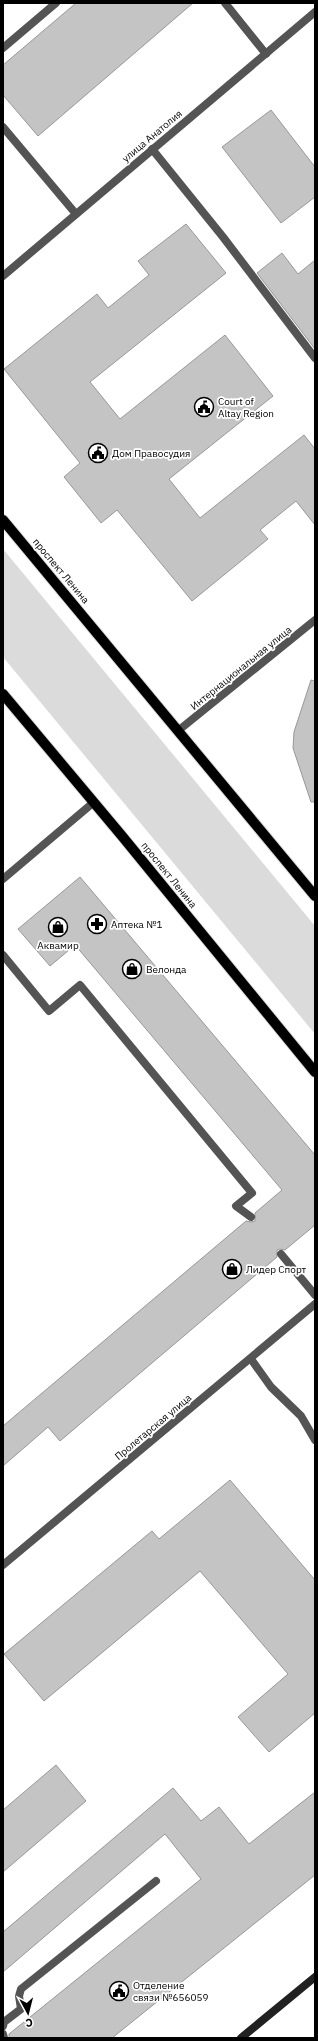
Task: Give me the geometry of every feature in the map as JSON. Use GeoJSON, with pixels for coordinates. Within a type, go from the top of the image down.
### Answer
{"type":"FeatureCollection","features":[{"type":"Feature","properties":{"kind":"main road","name":"проспект Ленина"},"geometry":{"type":"LineString","coordinates":[[3,520],[179,730],[315,896]]}},
{"type":"Feature","properties":{"kind":"main road","name":"проспект Ленина"},"geometry":{"type":"LineString","coordinates":[[3,694],[94,802],[315,1072]]}},
{"type":"Feature","properties":{"kind":"main road"},"geometry":{"type":"LineString","coordinates":[[242,2038],[315,1977]]}},
{"type":"Feature","properties":{"kind":"street"},"geometry":{"type":"LineString","coordinates":[[3,48],[56,3]]}},
{"type":"Feature","properties":{"kind":"street"},"geometry":{"type":"LineString","coordinates":[[225,3],[266,54]]}},
{"type":"Feature","properties":{"kind":"street","name":"улица Анатолия"},"geometry":{"type":"LineString","coordinates":[[3,276],[315,12]]}},
{"type":"Feature","properties":{"kind":"street"},"geometry":{"type":"LineString","coordinates":[[3,127],[76,214]]}},
{"type":"Feature","properties":{"kind":"street"},"geometry":{"type":"LineString","coordinates":[[152,149],[223,237],[315,358]]}},
{"type":"Feature","properties":{"kind":"street","name":"Интернациональная улица"},"geometry":{"type":"LineString","coordinates":[[179,730],[315,620]]}},
{"type":"Feature","properties":{"kind":"street"},"geometry":{"type":"LineString","coordinates":[[3,879],[94,802]]}},
{"type":"Feature","properties":{"kind":"street"},"geometry":{"type":"LineString","coordinates":[[3,955],[49,1011],[80,984],[252,1193],[236,1206],[251,1217]]}},
{"type":"Feature","properties":{"kind":"street"},"geometry":{"type":"LineString","coordinates":[[281,1254],[315,1296]]}},
{"type":"Feature","properties":{"kind":"street","name":"Пролетарская улица"},"geometry":{"type":"LineString","coordinates":[[3,1565],[315,1304]]}},
{"type":"Feature","properties":{"kind":"street"},"geometry":{"type":"LineString","coordinates":[[250,1359],[271,1388],[301,1416],[315,1440]]}},
{"type":"Feature","properties":{"kind":"street"},"geometry":{"type":"LineString","coordinates":[[3,2026],[4,2022],[21,2009],[19,1996],[21,1989],[156,1881]]}},
{"type":"Feature","properties":{"kind":"street"},"geometry":{"type":"LineString","coordinates":[[3,2034],[4,2038]]}},
{"type":"Feature","properties":{"kind":"shaded area"},"geometry":{"type":"Polygon","coordinates":[[[3,549],[315,926],[315,1034],[3,657],[3,549]]]}},
{"type":"Feature","properties":{"kind":"building"},"geometry":{"type":"Polygon","coordinates":[[[76,3],[193,3],[38,136],[3,95],[3,65],[76,3]]]}},
{"type":"Feature","properties":{"kind":"building"},"geometry":{"type":"Polygon","coordinates":[[[271,110],[315,167],[315,197],[281,223],[222,147],[271,110]]]}},
{"type":"Feature","properties":{"kind":"building","name":"Court of Altay Region"},"geometry":{"type":"Polygon","coordinates":[[[186,224],[226,273],[90,382],[120,419],[225,335],[273,396],[169,479],[200,518],[304,435],[315,449],[315,525],[296,501],[260,530],[268,539],[192,601],[117,510],[101,523],[64,477],[80,463],[4,369],[97,294],[108,308],[149,275],[138,261],[186,224]]]}},
{"type":"Feature","properties":{"kind":"building"},"geometry":{"type":"Polygon","coordinates":[[[282,253],[298,274],[315,260],[315,349],[257,273],[282,253]]]}},
{"type":"Feature","properties":{"kind":"building"},"geometry":{"type":"Polygon","coordinates":[[[311,680],[315,681],[315,802],[311,802],[293,748],[294,732],[311,680]]]}},
{"type":"Feature","properties":{"kind":"building"},"geometry":{"type":"Polygon","coordinates":[[[80,877],[315,1155],[315,1225],[285,1250],[277,1250],[277,1257],[60,1441],[48,1427],[3,1466],[3,1426],[246,1221],[255,1221],[255,1213],[282,1190],[75,945],[50,966],[18,929],[80,877]]]}},
{"type":"Feature","properties":{"kind":"building"},"geometry":{"type":"Polygon","coordinates":[[[230,1480],[315,1580],[315,1713],[269,1752],[238,1717],[288,1674],[200,1571],[44,1701],[4,1654],[152,1531],[159,1539],[230,1480]]]}},
{"type":"Feature","properties":{"kind":"building"},"geometry":{"type":"Polygon","coordinates":[[[56,1765],[86,1801],[3,1872],[3,1810],[56,1765]]]}},
{"type":"Feature","properties":{"kind":"building"},"geometry":{"type":"Polygon","coordinates":[[[173,1788],[201,1821],[219,1807],[249,1844],[315,1792],[315,1875],[112,2038],[9,2038],[9,2034],[201,1879],[165,1834],[3,1972],[3,1932],[173,1788]]]}},
{"type":"Feature","properties":{"kind":"place","name":"Court of Altay Region"},"geometry":{"type":"Point","coordinates":[204,407]}},
{"type":"Feature","properties":{"kind":"place","name":"Дом Правосудия"},"geometry":{"type":"Point","coordinates":[98,453]}},
{"type":"Feature","properties":{"kind":"place","name":"Аптека №1"},"geometry":{"type":"Point","coordinates":[97,924]}},
{"type":"Feature","properties":{"kind":"place","name":"Аквамир"},"geometry":{"type":"Point","coordinates":[58,927]}},
{"type":"Feature","properties":{"kind":"place","name":"Велонда"},"geometry":{"type":"Point","coordinates":[132,969]}},
{"type":"Feature","properties":{"kind":"place","name":"Лидер Спорт"},"geometry":{"type":"Point","coordinates":[232,1269]}},
{"type":"Feature","properties":{"kind":"place","name":"Отделение связи №656059"},"geometry":{"type":"Point","coordinates":[119,1991]}}]}
